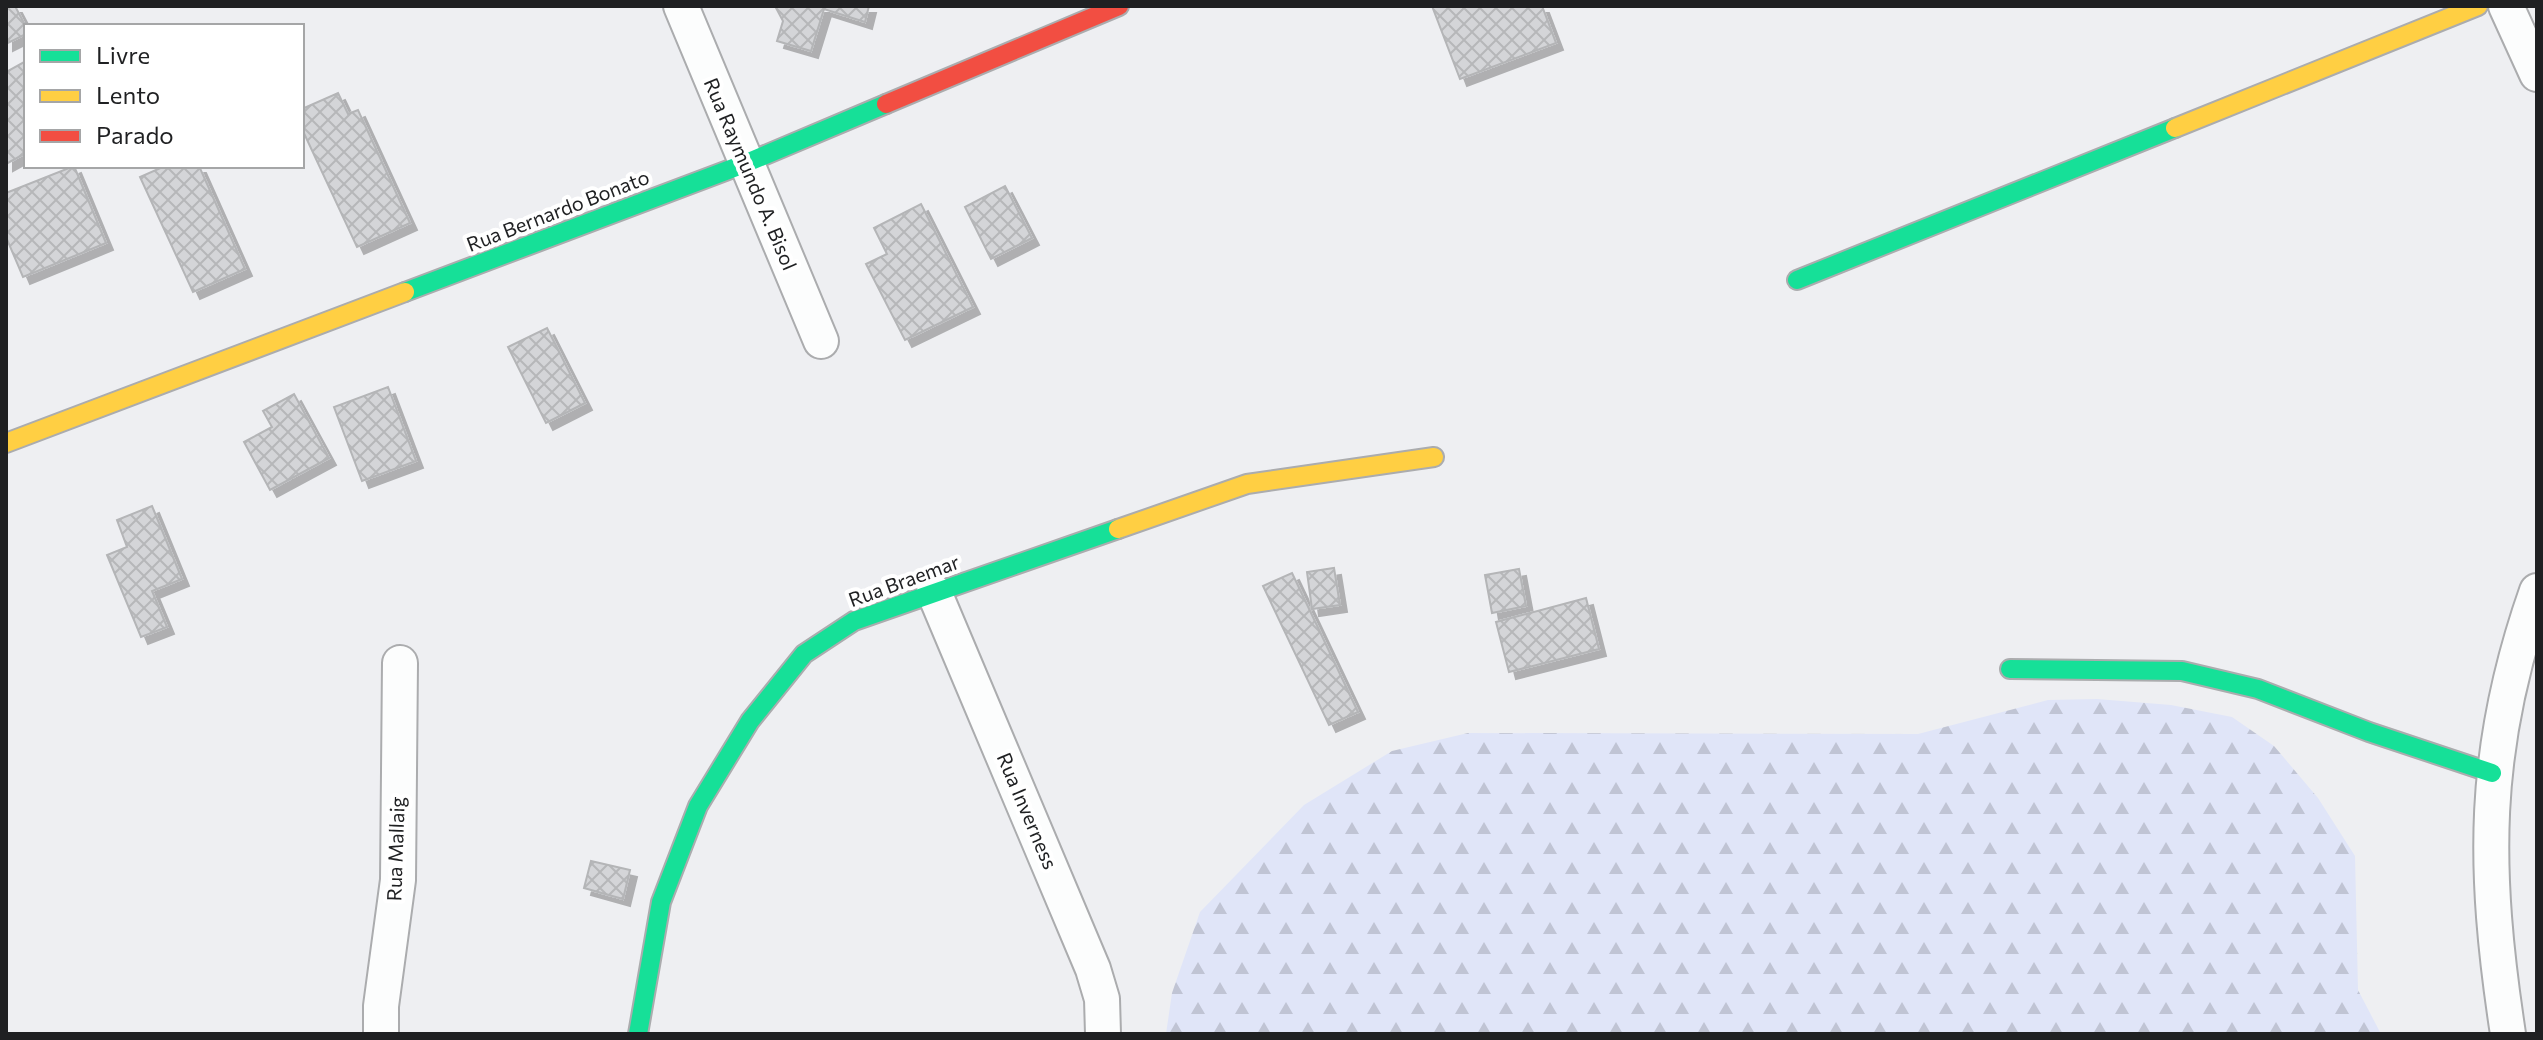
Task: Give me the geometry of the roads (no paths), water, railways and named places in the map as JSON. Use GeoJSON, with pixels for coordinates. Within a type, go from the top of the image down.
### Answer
{"type":"FeatureCollection","features":[{"type":"Feature","properties":{"kind":"street","name":"Rua Raymundo A. Bisol"},"geometry":{"type":"LineString","coordinates":[[681,6],[744,164],[821,341]]}},
{"type":"Feature","properties":{"kind":"street","name":"Rua Bernardo Bonato"},"geometry":{"type":"LineString","coordinates":[[7,438],[744,164],[1119,6]]}},
{"type":"Feature","properties":{"kind":"street"},"geometry":{"type":"LineString","coordinates":[[1797,280],[2478,6]]}},
{"type":"Feature","properties":{"kind":"street"},"geometry":{"type":"LineString","coordinates":[[2506,6],[2537,74]]}},
{"type":"Feature","properties":{"kind":"street","name":"Rua Braemar"},"geometry":{"type":"LineString","coordinates":[[638,1034],[661,902],[698,806],[750,721],[804,654],[854,621],[1247,484],[1434,457]]}},
{"type":"Feature","properties":{"kind":"street"},"geometry":{"type":"LineString","coordinates":[[2508,1034],[2495,947],[2489,849],[2492,773],[2514,656],[2537,591]]}},
{"type":"Feature","properties":{"kind":"street","name":"Rua Inverness"},"geometry":{"type":"LineString","coordinates":[[934,592],[1093,969],[1102,999],[1103,1034]]}},
{"type":"Feature","properties":{"kind":"street","name":"Rua Mallaig"},"geometry":{"type":"LineString","coordinates":[[381,1034],[381,1006],[398,880],[400,663]]}},
{"type":"Feature","properties":{"kind":"street"},"geometry":{"type":"LineString","coordinates":[[2010,669],[2182,671],[2258,689],[2369,732],[2492,773]]}}]}
